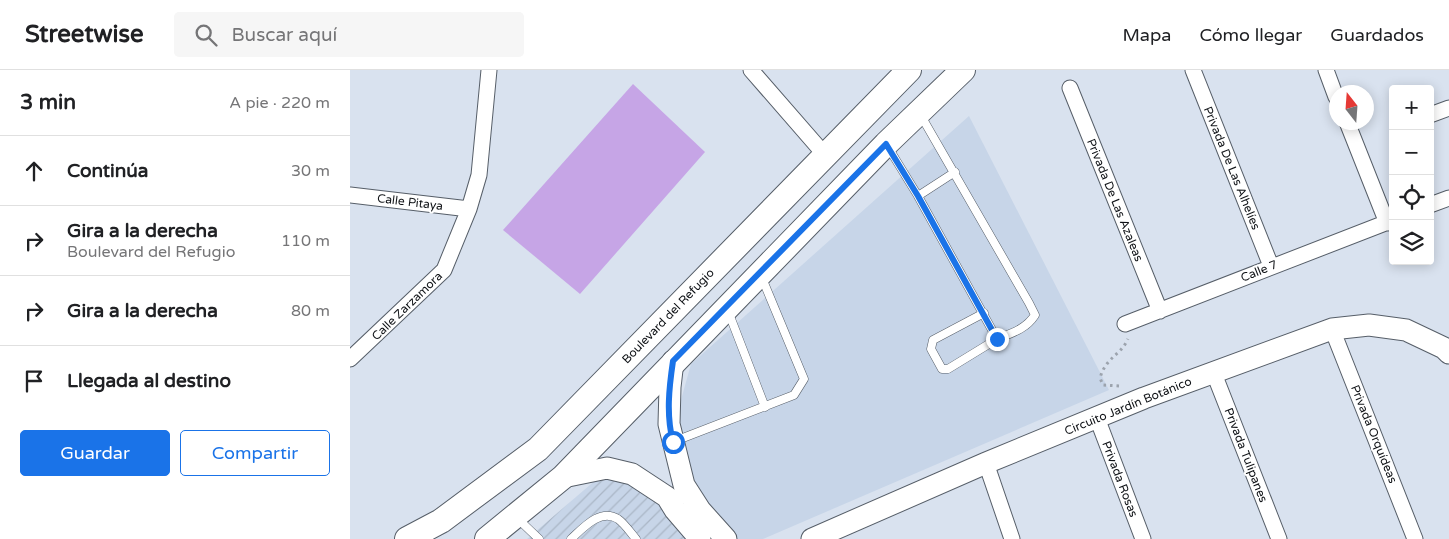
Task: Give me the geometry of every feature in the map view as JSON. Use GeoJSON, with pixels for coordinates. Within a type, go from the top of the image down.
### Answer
{"type":"FeatureCollection","features":[{"type":"Feature","properties":{"kind":"main road","name":"Boulevard del Refugio"},"geometry":{"type":"LineString","coordinates":[[407,539],[441,521],[538,449],[909,70]]}},
{"type":"Feature","properties":{"kind":"main road"},"geometry":{"type":"LineString","coordinates":[[487,539],[562,477],[886,144],[963,70]]}},
{"type":"Feature","properties":{"kind":"street","name":"Calle Zarzamora"},"geometry":{"type":"LineString","coordinates":[[350,359],[444,270],[469,208],[479,175],[489,70]]}},
{"type":"Feature","properties":{"kind":"street"},"geometry":{"type":"LineString","coordinates":[[751,70],[826,155]]}},
{"type":"Feature","properties":{"kind":"street","name":"Privada De Las Alhelíes"},"geometry":{"type":"LineString","coordinates":[[1193,70],[1271,266]]}},
{"type":"Feature","properties":{"kind":"street"},"geometry":{"type":"LineString","coordinates":[[1326,70],[1332,85]]}},
{"type":"Feature","properties":{"kind":"street","name":"Privada De Las Azaleas"},"geometry":{"type":"LineString","coordinates":[[1070,88],[1160,312]]}},
{"type":"Feature","properties":{"kind":"street"},"geometry":{"type":"LineString","coordinates":[[1434,114],[1449,108]]}},
{"type":"Feature","properties":{"kind":"street"},"geometry":{"type":"LineString","coordinates":[[1350,130],[1389,220]]}},
{"type":"Feature","properties":{"kind":"street","name":"Calle Pitaya"},"geometry":{"type":"LineString","coordinates":[[350,195],[469,208]]}},
{"type":"Feature","properties":{"kind":"street"},"geometry":{"type":"LineString","coordinates":[[1434,204],[1449,198]]}},
{"type":"Feature","properties":{"kind":"street","name":"Calle 7"},"geometry":{"type":"LineString","coordinates":[[1131,322],[1271,266],[1389,222]]}},
{"type":"Feature","properties":{"kind":"street","name":"Circuito Jardín Botánico"},"geometry":{"type":"LineString","coordinates":[[812,539],[986,463],[1144,398],[1213,371],[1332,329],[1369,325],[1406,330],[1444,348],[1449,353]]}},
{"type":"Feature","properties":{"kind":"street","name":"Privada Orquídeas"},"geometry":{"type":"LineString","coordinates":[[1332,329],[1415,539]]}},
{"type":"Feature","properties":{"kind":"street"},"geometry":{"type":"LineString","coordinates":[[673,361],[669,424],[673,442],[676,491],[675,510],[700,539]]}},
{"type":"Feature","properties":{"kind":"street","name":"Privada Tulipanes"},"geometry":{"type":"LineString","coordinates":[[1213,371],[1279,539]]}},
{"type":"Feature","properties":{"kind":"street","name":"Privada Rosas"},"geometry":{"type":"LineString","coordinates":[[1097,418],[1143,539]]}},
{"type":"Feature","properties":{"kind":"street"},"geometry":{"type":"LineString","coordinates":[[986,463],[1012,539]]}},
{"type":"Feature","properties":{"kind":"street"},"geometry":{"type":"LineString","coordinates":[[562,477],[607,468],[632,474],[676,491],[700,510],[726,539]]}},
{"type":"Feature","properties":{"kind":"lane"},"geometry":{"type":"LineString","coordinates":[[919,112],[1035,314],[1029,324],[1016,332],[997,339],[948,369],[942,369],[931,349],[933,340],[984,313]]}},
{"type":"Feature","properties":{"kind":"lane"},"geometry":{"type":"LineString","coordinates":[[886,144],[918,196],[997,339]]}},
{"type":"Feature","properties":{"kind":"lane"},"geometry":{"type":"LineString","coordinates":[[918,196],[955,172]]}},
{"type":"Feature","properties":{"kind":"lane"},"geometry":{"type":"LineString","coordinates":[[673,442],[794,396],[804,379],[760,273]]}},
{"type":"Feature","properties":{"kind":"lane"},"geometry":{"type":"LineString","coordinates":[[727,308],[766,407]]}},
{"type":"Feature","properties":{"kind":"lane"},"geometry":{"type":"LineString","coordinates":[[571,539],[593,519],[604,516],[617,518],[636,539]]}},
{"type":"Feature","properties":{"kind":"lane"},"geometry":{"type":"LineString","coordinates":[[515,517],[540,539]]}},
{"type":"Feature","properties":{"kind":"path"},"geometry":{"type":"LineString","coordinates":[[1131,322],[1124,347],[1104,366],[1100,378],[1103,384],[1131,386],[1138,390],[1144,398]]}},
{"type":"Feature","properties":{"kind":"shaded area"},"geometry":{"type":"Polygon","coordinates":[[[633,84],[705,152],[580,294],[503,230],[633,84]]]}},
{"type":"Feature","properties":{"kind":"shaded area"},"geometry":{"type":"Polygon","coordinates":[[[969,116],[1109,390],[763,539],[729,539],[702,510],[676,418],[691,364],[969,116]]]}},
{"type":"Feature","properties":{"kind":"shaded area"},"geometry":{"type":"Polygon","coordinates":[[[619,460],[692,539],[527,539],[619,460]]]}},
{"type":"Feature","properties":{"kind":"route"},"geometry":{"type":"LineString","coordinates":[[673,442],[669,424],[673,361],[886,144],[918,196],[997,339]]}}]}
